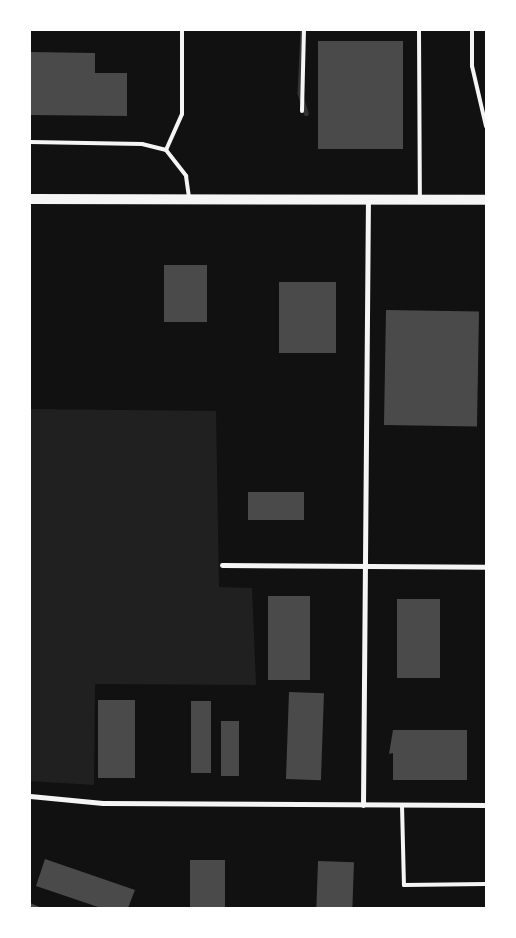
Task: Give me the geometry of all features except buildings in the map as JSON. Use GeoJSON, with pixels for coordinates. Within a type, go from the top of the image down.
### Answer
{"type":"FeatureCollection","features":[{"type":"Feature","properties":{"kind":"main road"},"geometry":{"type":"LineString","coordinates":[[30,199],[486,200]]}},
{"type":"Feature","properties":{"kind":"street"},"geometry":{"type":"LineString","coordinates":[[363,805],[368,200]]}},
{"type":"Feature","properties":{"kind":"street"},"geometry":{"type":"LineString","coordinates":[[222,565],[486,567]]}},
{"type":"Feature","properties":{"kind":"street"},"geometry":{"type":"LineString","coordinates":[[30,796],[103,803],[486,806]]}},
{"type":"Feature","properties":{"kind":"lane"},"geometry":{"type":"LineString","coordinates":[[166,150],[184,106],[182,30]]}},
{"type":"Feature","properties":{"kind":"lane"},"geometry":{"type":"LineString","coordinates":[[302,111],[304,30]]}},
{"type":"Feature","properties":{"kind":"lane"},"geometry":{"type":"LineString","coordinates":[[419,30],[420,200]]}},
{"type":"Feature","properties":{"kind":"lane"},"geometry":{"type":"LineString","coordinates":[[472,30],[472,66],[486,126]]}},
{"type":"Feature","properties":{"kind":"lane"},"geometry":{"type":"LineString","coordinates":[[30,142],[142,144],[166,150],[186,176],[189,200]]}},
{"type":"Feature","properties":{"kind":"lane"},"geometry":{"type":"LineString","coordinates":[[402,805],[404,884],[486,884]]}},
{"type":"Feature","properties":{"kind":"shaded area"},"geometry":{"type":"Polygon","coordinates":[[[30,409],[216,411],[219,587],[252,588],[256,685],[95,684],[94,785],[30,781],[30,409]]]}},
{"type":"Feature","properties":{"kind":"waterway"},"geometry":{"type":"LineString","coordinates":[[303,30],[300,93],[306,113]]}}]}
